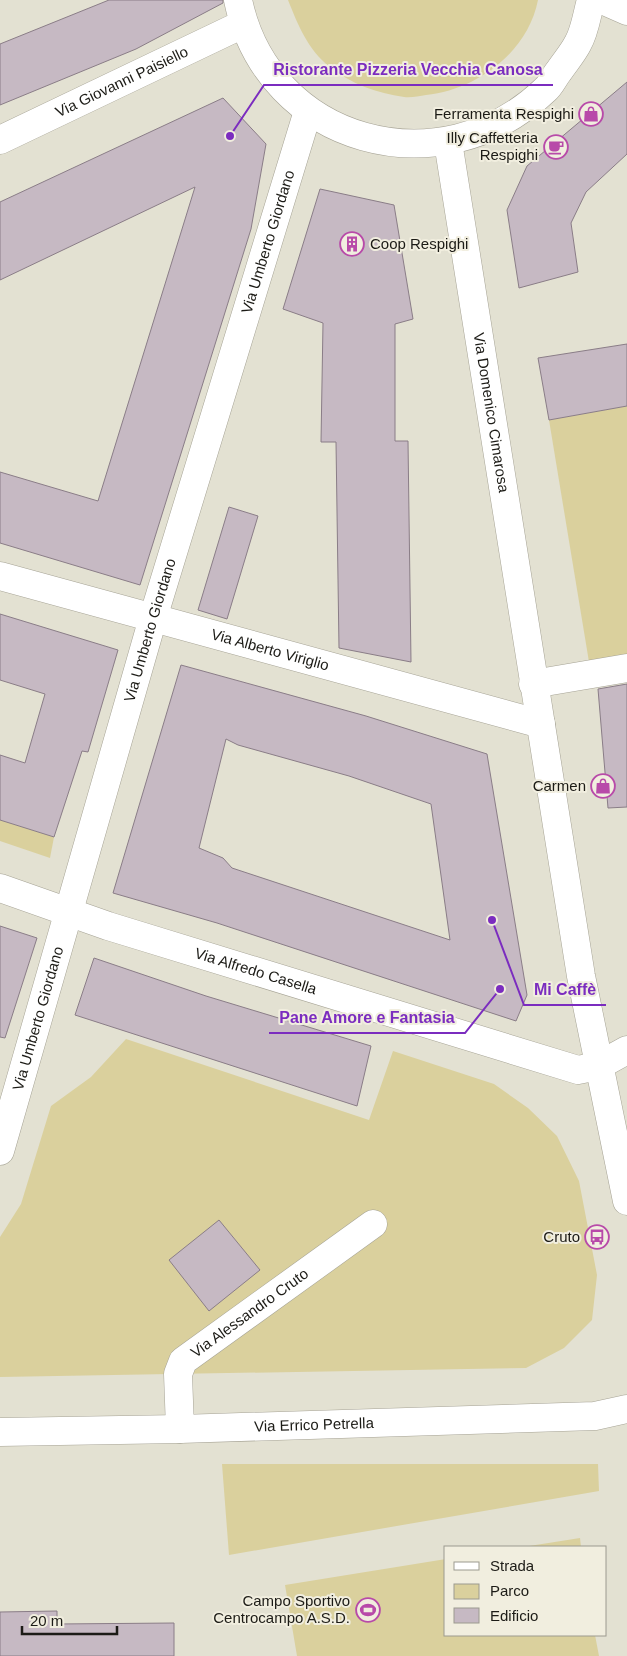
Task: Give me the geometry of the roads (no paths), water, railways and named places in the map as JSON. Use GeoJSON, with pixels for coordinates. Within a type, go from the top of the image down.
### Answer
{"type":"FeatureCollection","features":[{"type":"Feature","properties":{"kind":"street"},"geometry":{"type":"LineString","coordinates":[[240,12],[269,72],[308,111],[345,132],[386,143],[448,142],[502,123],[546,89],[579,42],[591,0]]}},
{"type":"Feature","properties":{"kind":"street"},"geometry":{"type":"LineString","coordinates":[[602,0],[627,11]]}},
{"type":"Feature","properties":{"kind":"street","name":"Via Giovanni Paisiello"},"geometry":{"type":"LineString","coordinates":[[0,140],[240,12]]}},
{"type":"Feature","properties":{"kind":"street","name":"Via Umberto Giordano"},"geometry":{"type":"LineString","coordinates":[[0,1150],[153,618],[308,111]]}},
{"type":"Feature","properties":{"kind":"street","name":"Via Domenico Cimarosa"},"geometry":{"type":"LineString","coordinates":[[448,142],[581,976],[627,1200]]}},
{"type":"Feature","properties":{"kind":"street","name":"Via Alberto Viriglio"},"geometry":{"type":"LineString","coordinates":[[0,576],[541,724]]}},
{"type":"Feature","properties":{"kind":"street"},"geometry":{"type":"LineString","coordinates":[[533,684],[627,668]]}},
{"type":"Feature","properties":{"kind":"street","name":"Via Alfredo Casella"},"geometry":{"type":"LineString","coordinates":[[0,888],[108,926],[578,1070],[598,1066]]}},
{"type":"Feature","properties":{"kind":"street"},"geometry":{"type":"LineString","coordinates":[[598,1066],[627,1050]]}},
{"type":"Feature","properties":{"kind":"street","name":"Via Alessandro Cruto"},"geometry":{"type":"LineString","coordinates":[[180,1430],[178,1374],[183,1361],[373,1224]]}},
{"type":"Feature","properties":{"kind":"street","name":"Via Errico Petrella"},"geometry":{"type":"LineString","coordinates":[[0,1432],[180,1430],[595,1416],[627,1409]]}},
{"type":"Feature","properties":{"kind":"place","name":"Ferramenta Respighi"},"geometry":{"type":"Point","coordinates":[591,114]}},
{"type":"Feature","properties":{"kind":"place","name":"Ristorante Pizzeria Vecchia Canosa"},"geometry":{"type":"Point","coordinates":[230,136]}},
{"type":"Feature","properties":{"kind":"place","name":"Illy Caffetteria Respighi"},"geometry":{"type":"Point","coordinates":[556,147]}},
{"type":"Feature","properties":{"kind":"place","name":"Coop Respighi"},"geometry":{"type":"Point","coordinates":[352,244]}},
{"type":"Feature","properties":{"kind":"place","name":"Carmen"},"geometry":{"type":"Point","coordinates":[603,786]}},
{"type":"Feature","properties":{"kind":"place","name":"Mi Caffè"},"geometry":{"type":"Point","coordinates":[492,920]}},
{"type":"Feature","properties":{"kind":"place","name":"Pane Amore e Fantasia"},"geometry":{"type":"Point","coordinates":[500,989]}},
{"type":"Feature","properties":{"kind":"place","name":"Cruto"},"geometry":{"type":"Point","coordinates":[597,1237]}},
{"type":"Feature","properties":{"kind":"place","name":"Campo Sportivo Centrocampo A.S.D."},"geometry":{"type":"Point","coordinates":[368,1610]}}]}
